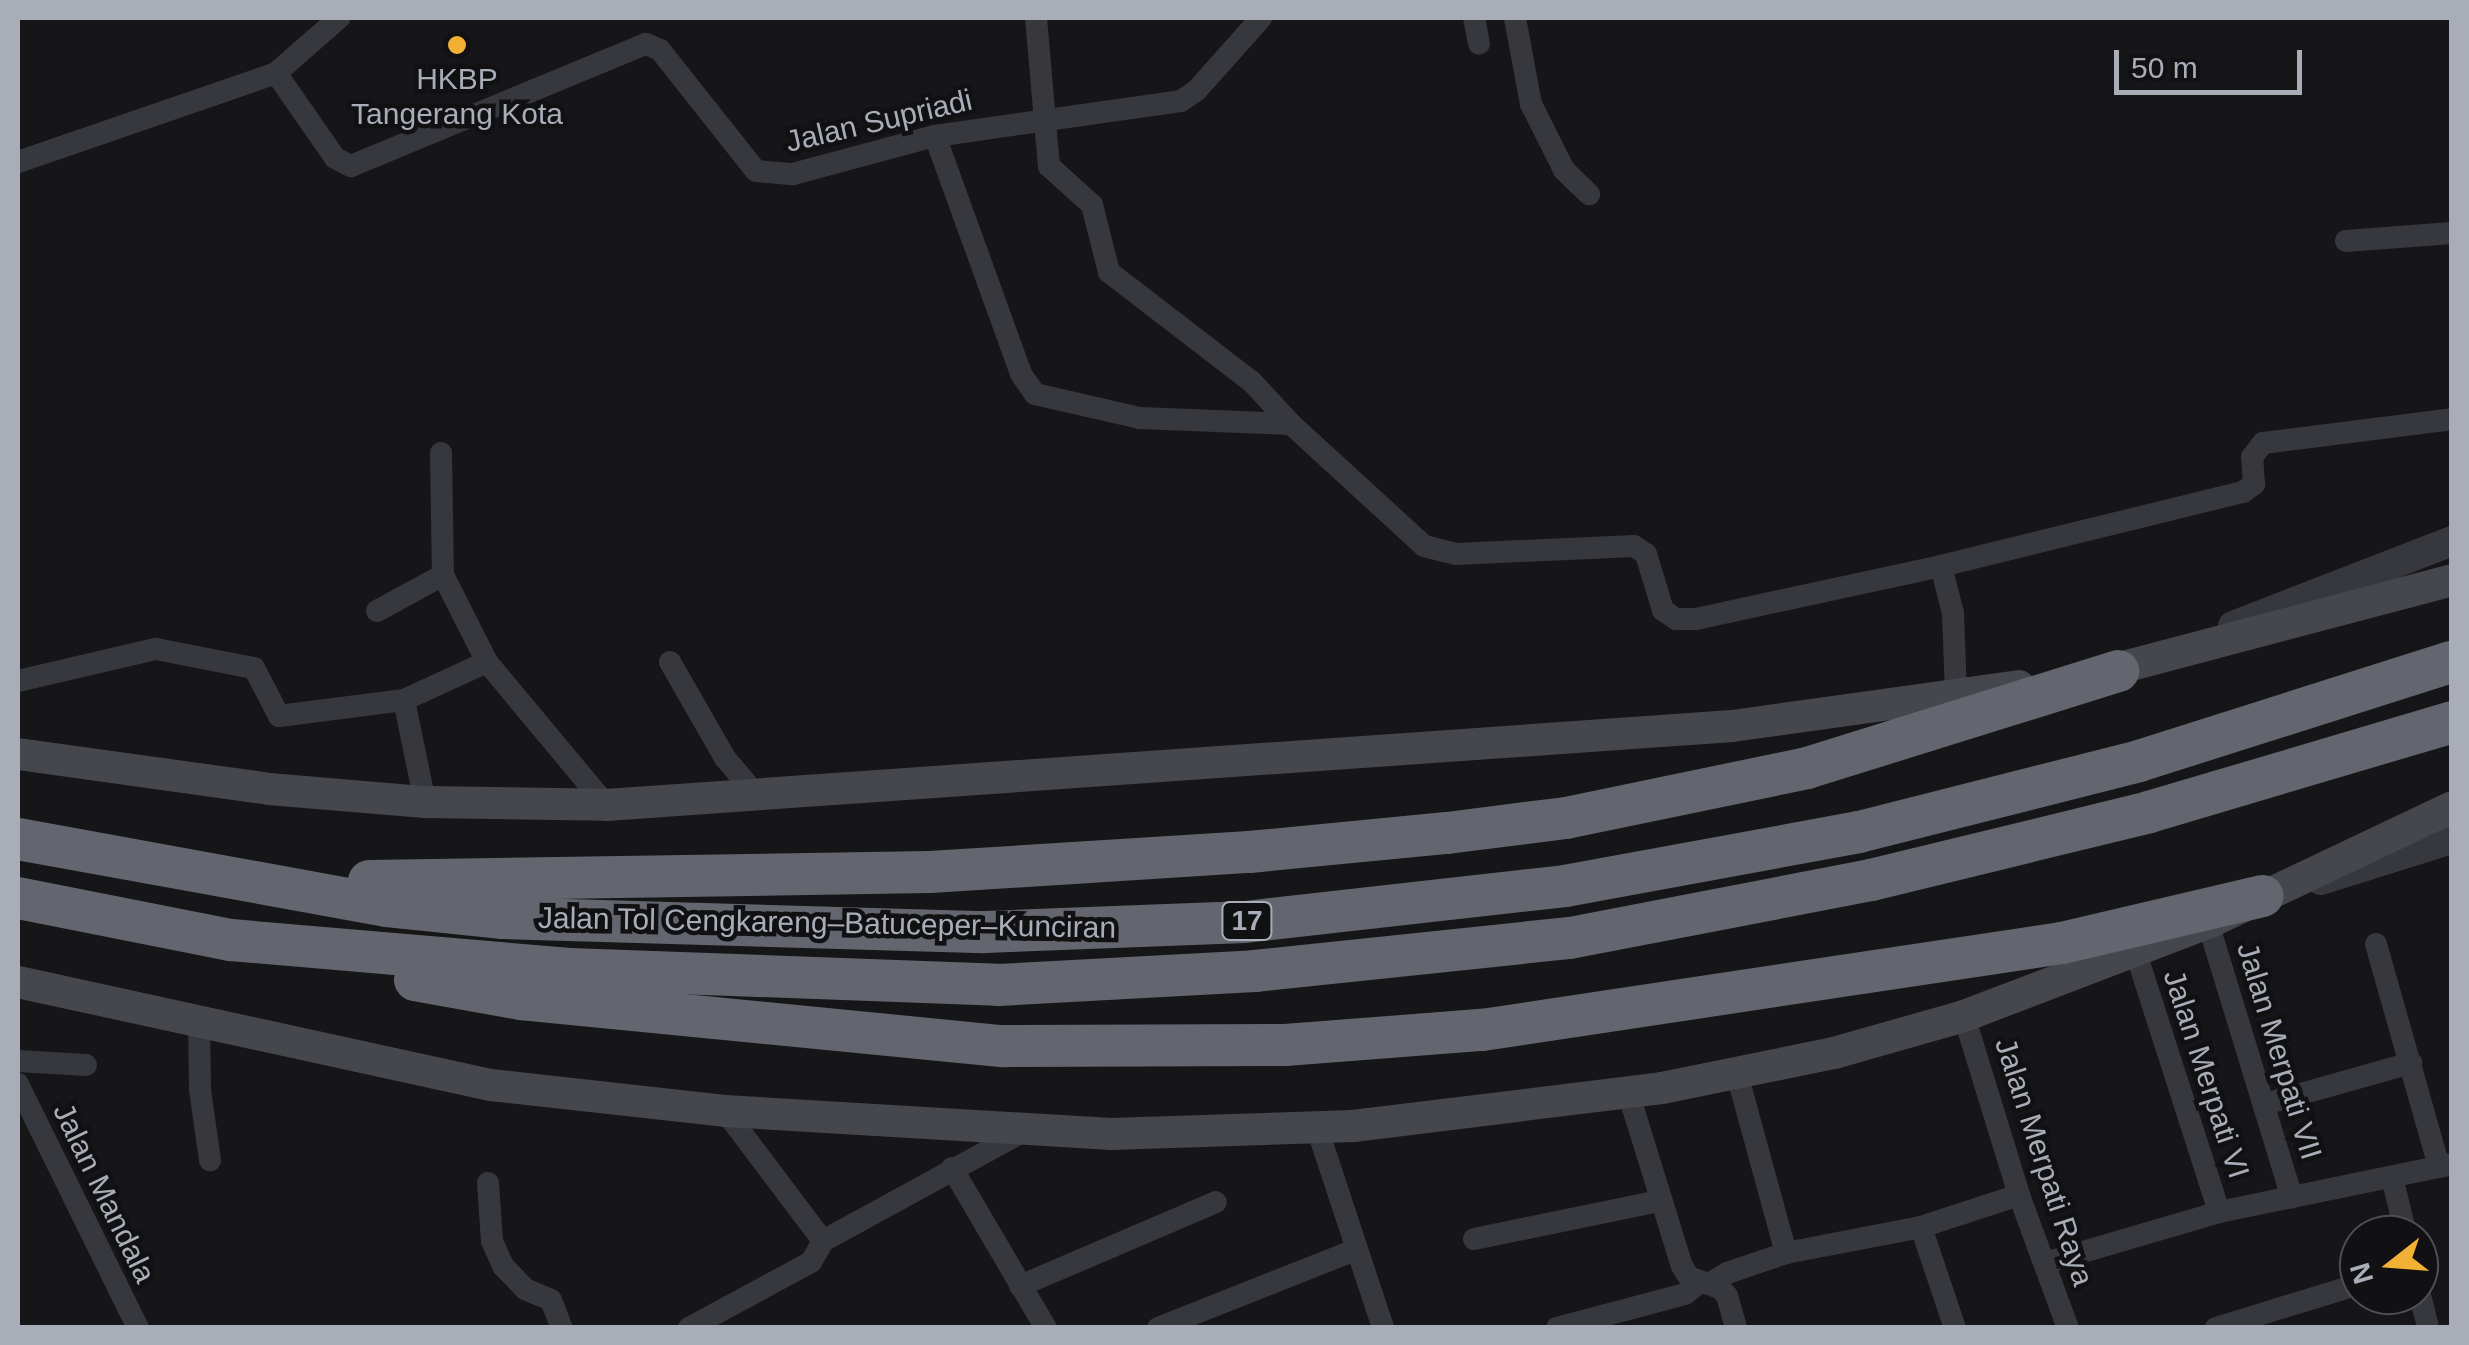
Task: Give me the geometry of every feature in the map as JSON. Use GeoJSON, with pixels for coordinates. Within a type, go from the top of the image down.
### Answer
{"type":"FeatureCollection","features":[{"type":"Feature","properties":{"kind":"highway","name":"Jalan Tol Cengkareng–Batuceper–Kunciran"},"geometry":{"type":"LineString","coordinates":[[18,839],[243,883],[387,906],[578,922],[984,932],[1283,918],[1565,886],[1859,832],[2138,761],[2452,662]]}},
{"type":"Feature","properties":{"kind":"highway"},"geometry":{"type":"LineString","coordinates":[[243,883],[930,872],[1248,852],[1447,833],[1566,818],[1806,768],[2118,670]]}},
{"type":"Feature","properties":{"kind":"highway","name":"Jalan Tol Cengkareng–Batuceper–Kunciran"},"geometry":{"type":"LineString","coordinates":[[18,898],[231,940],[570,969],[998,985],[1255,971],[1570,938],[1871,880],[2148,812],[2452,722]]}},
{"type":"Feature","properties":{"kind":"highway"},"geometry":{"type":"LineString","coordinates":[[231,940],[323,963],[521,999],[1004,1046],[1192,1047],[1482,1030],[2062,942],[2263,896]]}},
{"type":"Feature","properties":{"kind":"main road"},"geometry":{"type":"LineString","coordinates":[[18,754],[269,789],[424,802],[606,806],[758,796],[1732,726],[2118,670],[2452,580]]}},
{"type":"Feature","properties":{"kind":"main road"},"geometry":{"type":"LineString","coordinates":[[18,982],[492,1085],[725,1111],[1024,1131],[1111,1134],[1317,1128],[1628,1092],[1834,1053],[1964,1016],[2136,954],[2452,807]]}},
{"type":"Feature","properties":{"kind":"street"},"geometry":{"type":"LineString","coordinates":[[18,162],[276,73],[339,18]]}},
{"type":"Feature","properties":{"kind":"street"},"geometry":{"type":"LineString","coordinates":[[1036,18],[1049,166],[1092,205],[1109,272],[1252,382],[1291,424],[1424,546],[1456,554],[1634,546],[1646,554],[1663,610],[1676,619],[1696,620],[1941,566],[2242,492],[2254,484],[2252,457],[2263,444],[2452,419]]}},
{"type":"Feature","properties":{"kind":"street","name":"Jalan Supriadi"},"geometry":{"type":"LineString","coordinates":[[276,73],[336,158],[351,166],[646,44],[660,50],[756,171],[793,174],[935,136],[1181,101],[1196,92],[1262,18]]}},
{"type":"Feature","properties":{"kind":"street"},"geometry":{"type":"LineString","coordinates":[[1474,18],[1479,44]]}},
{"type":"Feature","properties":{"kind":"street"},"geometry":{"type":"LineString","coordinates":[[1515,18],[1531,104],[1564,170],[1589,194]]}},
{"type":"Feature","properties":{"kind":"street"},"geometry":{"type":"LineString","coordinates":[[935,136],[1021,374],[1035,394],[1140,418],[1249,419],[1291,424]]}},
{"type":"Feature","properties":{"kind":"street"},"geometry":{"type":"LineString","coordinates":[[2346,240],[2452,234]]}},
{"type":"Feature","properties":{"kind":"street"},"geometry":{"type":"LineString","coordinates":[[441,453],[444,575],[487,662],[606,806]]}},
{"type":"Feature","properties":{"kind":"street"},"geometry":{"type":"LineString","coordinates":[[2118,670],[2452,540]]}},
{"type":"Feature","properties":{"kind":"street"},"geometry":{"type":"LineString","coordinates":[[1941,566],[1953,613],[1956,696]]}},
{"type":"Feature","properties":{"kind":"street"},"geometry":{"type":"LineString","coordinates":[[377,611],[444,575]]}},
{"type":"Feature","properties":{"kind":"street"},"geometry":{"type":"LineString","coordinates":[[18,681],[156,649],[254,668],[279,716],[404,700],[487,662]]}},
{"type":"Feature","properties":{"kind":"street"},"geometry":{"type":"LineString","coordinates":[[670,662],[726,758],[758,796]]}},
{"type":"Feature","properties":{"kind":"street"},"geometry":{"type":"LineString","coordinates":[[404,700],[424,802]]}},
{"type":"Feature","properties":{"kind":"street"},"geometry":{"type":"LineString","coordinates":[[2263,896],[2452,839]]}},
{"type":"Feature","properties":{"kind":"street","name":"Jalan Merpati VII"},"geometry":{"type":"LineString","coordinates":[[2208,923],[2292,1197]]}},
{"type":"Feature","properties":{"kind":"street"},"geometry":{"type":"LineString","coordinates":[[2045,1263],[2219,1212],[2445,1165],[2376,944]]}},
{"type":"Feature","properties":{"kind":"street","name":"Jalan Merpati VI"},"geometry":{"type":"LineString","coordinates":[[2136,954],[2219,1212]]}},
{"type":"Feature","properties":{"kind":"street","name":"Jalan Merpati Raya"},"geometry":{"type":"LineString","coordinates":[[1964,1016],[2019,1195],[2068,1328]]}},
{"type":"Feature","properties":{"kind":"street"},"geometry":{"type":"LineString","coordinates":[[199,1023],[200,1090],[210,1160]]}},
{"type":"Feature","properties":{"kind":"street"},"geometry":{"type":"LineString","coordinates":[[18,1061],[86,1065]]}},
{"type":"Feature","properties":{"kind":"street"},"geometry":{"type":"LineString","coordinates":[[2265,1104],[2412,1063]]}},
{"type":"Feature","properties":{"kind":"street"},"geometry":{"type":"LineString","coordinates":[[1737,1074],[1786,1253]]}},
{"type":"Feature","properties":{"kind":"street","name":"Jalan Mandala"},"geometry":{"type":"LineString","coordinates":[[18,1084],[138,1328]]}},
{"type":"Feature","properties":{"kind":"street"},"geometry":{"type":"LineString","coordinates":[[1628,1092],[1682,1266],[1727,1296],[1736,1328]]}},
{"type":"Feature","properties":{"kind":"street"},"geometry":{"type":"LineString","coordinates":[[725,1111],[823,1241]]}},
{"type":"Feature","properties":{"kind":"street"},"geometry":{"type":"LineString","coordinates":[[1317,1128],[1383,1328]]}},
{"type":"Feature","properties":{"kind":"street"},"geometry":{"type":"LineString","coordinates":[[689,1328],[811,1262],[823,1241],[1024,1131]]}},
{"type":"Feature","properties":{"kind":"street"},"geometry":{"type":"LineString","coordinates":[[952,1168],[1046,1328]]}},
{"type":"Feature","properties":{"kind":"street"},"geometry":{"type":"LineString","coordinates":[[2392,1177],[2401,1215]]}},
{"type":"Feature","properties":{"kind":"street"},"geometry":{"type":"LineString","coordinates":[[488,1183],[492,1241],[503,1266],[525,1289],[551,1300],[562,1328]]}},
{"type":"Feature","properties":{"kind":"street"},"geometry":{"type":"LineString","coordinates":[[1556,1328],[1685,1294],[1727,1273],[1786,1253],[1921,1227],[2019,1195]]}},
{"type":"Feature","properties":{"kind":"street"},"geometry":{"type":"LineString","coordinates":[[1474,1240],[1659,1201]]}},
{"type":"Feature","properties":{"kind":"street"},"geometry":{"type":"LineString","coordinates":[[1020,1286],[1216,1202]]}},
{"type":"Feature","properties":{"kind":"street"},"geometry":{"type":"LineString","coordinates":[[1921,1227],[1955,1328]]}},
{"type":"Feature","properties":{"kind":"street"},"geometry":{"type":"LineString","coordinates":[[1158,1328],[1355,1250]]}},
{"type":"Feature","properties":{"kind":"street"},"geometry":{"type":"LineString","coordinates":[[2216,1328],[2339,1290]]}},
{"type":"Feature","properties":{"kind":"place","name":"HKBP Tangerang Kota"},"geometry":{"type":"Point","coordinates":[457,45]}}]}
